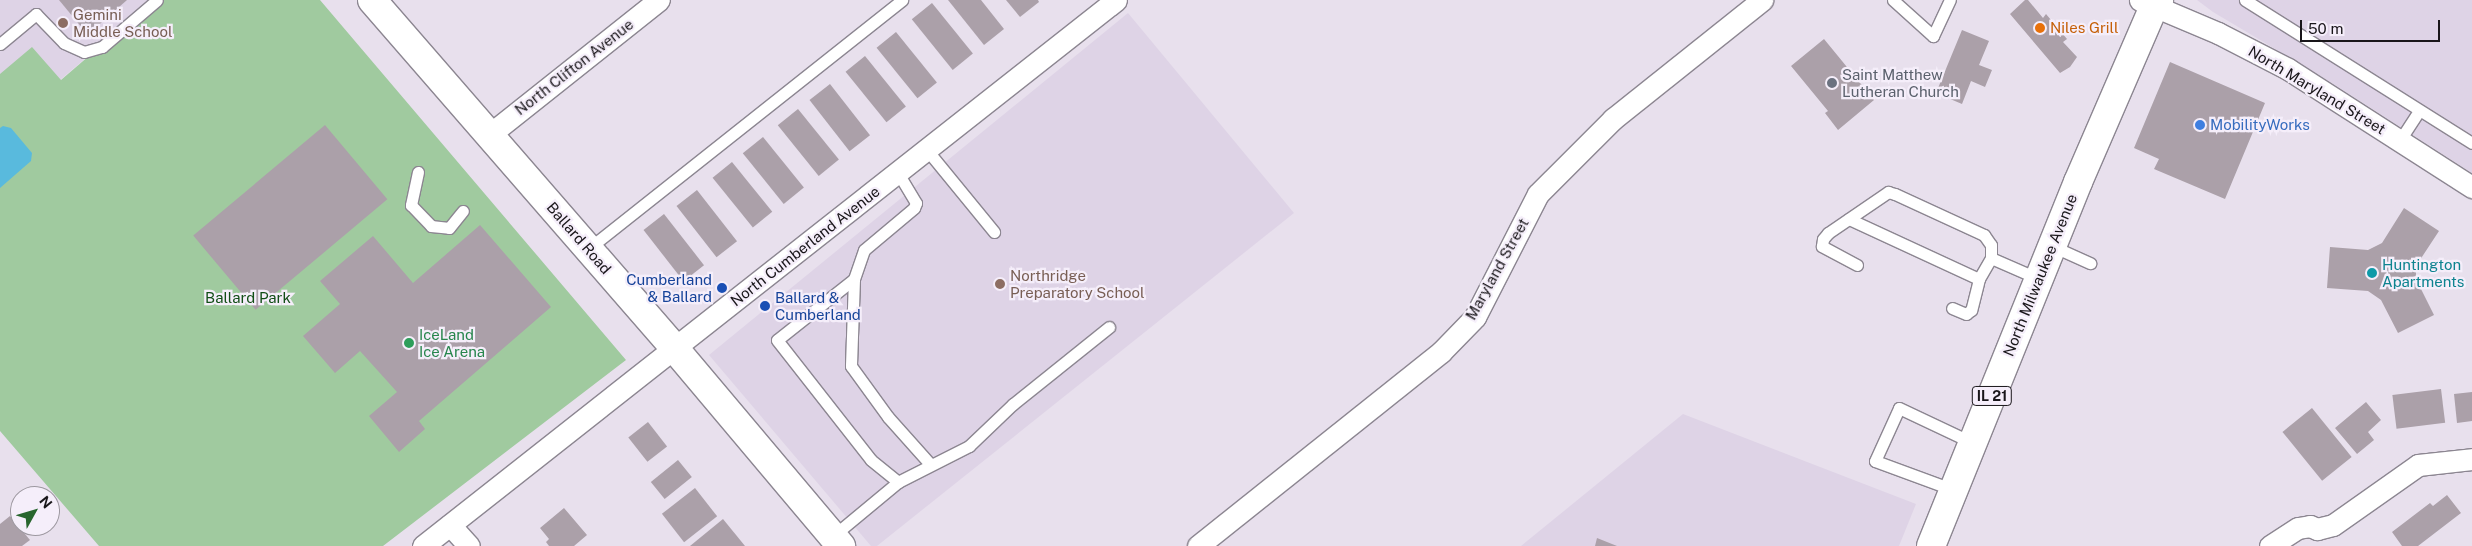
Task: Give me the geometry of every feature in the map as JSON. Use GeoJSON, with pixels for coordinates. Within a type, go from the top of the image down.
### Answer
{"type":"FeatureCollection","features":[{"type":"Feature","properties":{"kind":"street","name":"Ballard Road"},"geometry":{"type":"LineString","coordinates":[[372,0],[675,349],[837,541]]}},
{"type":"Feature","properties":{"kind":"street","name":"North Clifton Avenue"},"geometry":{"type":"LineString","coordinates":[[489,135],[659,0]]}},
{"type":"Feature","properties":{"kind":"street","name":"North Cumberland Avenue"},"geometry":{"type":"LineString","coordinates":[[423,546],[1116,0]]}},
{"type":"Feature","properties":{"kind":"street","name":"Maryland Street"},"geometry":{"type":"LineString","coordinates":[[1198,546],[1442,352],[1475,317],[1538,194],[1613,119],[1762,0]]}},
{"type":"Feature","properties":{"kind":"street","name":"North Maryland Street"},"geometry":{"type":"LineString","coordinates":[[2152,1],[2288,69],[2472,188]]}},
{"type":"Feature","properties":{"kind":"street","name":"North Milwaukee Avenue"},"geometry":{"type":"LineString","coordinates":[[1931,546],[2152,1]]}},
{"type":"Feature","properties":{"kind":"street"},"geometry":{"type":"LineString","coordinates":[[2317,530],[2333,525],[2418,465],[2472,459]]}},
{"type":"Feature","properties":{"kind":"street"},"geometry":{"type":"LineString","coordinates":[[450,525],[468,546]]}},
{"type":"Feature","properties":{"kind":"street"},"geometry":{"type":"LineString","coordinates":[[2270,546],[2298,528],[2310,526],[2317,530],[2332,546]]}},
{"type":"Feature","properties":{"kind":"lane"},"geometry":{"type":"LineString","coordinates":[[0,44],[36,14],[64,43],[84,52],[102,47],[157,0]]}},
{"type":"Feature","properties":{"kind":"lane"},"geometry":{"type":"LineString","coordinates":[[588,249],[902,0]]}},
{"type":"Feature","properties":{"kind":"lane"},"geometry":{"type":"LineString","coordinates":[[1892,0],[1933,36],[1950,0]]}},
{"type":"Feature","properties":{"kind":"lane"},"geometry":{"type":"LineString","coordinates":[[2245,0],[2418,111],[2472,143]]}},
{"type":"Feature","properties":{"kind":"lane"},"geometry":{"type":"LineString","coordinates":[[2400,140],[2418,111]]}},
{"type":"Feature","properties":{"kind":"lane"},"geometry":{"type":"LineString","coordinates":[[927,150],[994,232]]}},
{"type":"Feature","properties":{"kind":"lane"},"geometry":{"type":"LineString","coordinates":[[418,172],[410,205],[431,226],[449,228],[462,211]]}},
{"type":"Feature","properties":{"kind":"lane"},"geometry":{"type":"LineString","coordinates":[[898,173],[916,201],[915,205],[864,250],[854,279],[851,366],[888,417],[930,464]]}},
{"type":"Feature","properties":{"kind":"lane"},"geometry":{"type":"LineString","coordinates":[[1857,265],[1822,244],[1828,233],[1888,192],[1984,235],[1991,245],[1991,258],[1979,279],[1970,310],[1966,314],[1952,308]]}},
{"type":"Feature","properties":{"kind":"lane"},"geometry":{"type":"LineString","coordinates":[[1849,219],[1979,279]]}},
{"type":"Feature","properties":{"kind":"lane"},"geometry":{"type":"LineString","coordinates":[[2052,246],[2090,263]]}},
{"type":"Feature","properties":{"kind":"lane"},"geometry":{"type":"LineString","coordinates":[[1991,258],[2039,279]]}},
{"type":"Feature","properties":{"kind":"lane"},"geometry":{"type":"LineString","coordinates":[[854,279],[777,340],[871,460],[898,482]]}},
{"type":"Feature","properties":{"kind":"lane"},"geometry":{"type":"LineString","coordinates":[[837,541],[898,482],[930,464],[969,446],[1013,404],[1109,327]]}},
{"type":"Feature","properties":{"kind":"lane"},"geometry":{"type":"LineString","coordinates":[[1954,490],[1875,461],[1899,408],[1973,443]]}},
{"type":"Feature","properties":{"kind":"shaded area","name":"Gemini Middle School"},"geometry":{"type":"Polygon","coordinates":[[[0,0],[154,0],[60,80],[0,74],[0,0]]]}},
{"type":"Feature","properties":{"kind":"shaded area"},"geometry":{"type":"Polygon","coordinates":[[[2197,0],[2472,0],[2472,173],[2329,81],[2213,12],[2197,0]]]}},
{"type":"Feature","properties":{"kind":"shaded area","name":"Northridge Preparatory School"},"geometry":{"type":"Polygon","coordinates":[[[1128,13],[1294,213],[877,546],[871,546],[709,355],[1128,13]]]}},
{"type":"Feature","properties":{"kind":"shaded area"},"geometry":{"type":"Polygon","coordinates":[[[1683,414],[1916,504],[1899,546],[1521,546],[1683,414]]]}},
{"type":"Feature","properties":{"kind":"green space","name":"Ballard Park"},"geometry":{"type":"Polygon","coordinates":[[[154,0],[320,0],[626,360],[383,546],[99,546],[60,501],[60,486],[47,486],[0,431],[0,74],[32,47],[61,80],[154,0]]]}},
{"type":"Feature","properties":{"kind":"water"},"geometry":{"type":"Polygon","coordinates":[[[3,126],[11,128],[32,153],[31,161],[0,188],[0,128],[3,126]]]}},
{"type":"Feature","properties":{"kind":"building"},"geometry":{"type":"Polygon","coordinates":[[[59,0],[127,0],[93,30],[83,29],[59,0]]]}},
{"type":"Feature","properties":{"kind":"building"},"geometry":{"type":"Polygon","coordinates":[[[948,0],[981,0],[1004,29],[984,45],[948,0]]]}},
{"type":"Feature","properties":{"kind":"building"},"geometry":{"type":"Polygon","coordinates":[[[1006,0],[1038,0],[1039,2],[1020,17],[1006,0]]]}},
{"type":"Feature","properties":{"kind":"building","name":"Niles Grill"},"geometry":{"type":"Polygon","coordinates":[[[2025,0],[2028,0],[2043,18],[2046,14],[2067,39],[2063,42],[2077,57],[2070,67],[2060,73],[2010,14],[2025,0]]]}},
{"type":"Feature","properties":{"kind":"building"},"geometry":{"type":"Polygon","coordinates":[[[932,3],[973,54],[953,70],[912,19],[932,3]]]}},
{"type":"Feature","properties":{"kind":"building"},"geometry":{"type":"Polygon","coordinates":[[[1962,30],[1989,41],[1979,65],[1992,70],[1985,87],[1971,81],[1962,104],[1936,93],[1962,30]]]}},
{"type":"Feature","properties":{"kind":"building"},"geometry":{"type":"Polygon","coordinates":[[[896,32],[937,83],[917,98],[877,48],[896,32]]]}},
{"type":"Feature","properties":{"kind":"building","name":"Saint Matthew Lutheran Church"},"geometry":{"type":"Polygon","coordinates":[[[1824,39],[1874,100],[1838,130],[1825,113],[1828,111],[1791,66],[1824,39]]]}},
{"type":"Feature","properties":{"kind":"building"},"geometry":{"type":"Polygon","coordinates":[[[865,56],[906,107],[886,122],[846,72],[865,56]]]}},
{"type":"Feature","properties":{"kind":"building","name":"MobilityWorks"},"geometry":{"type":"Polygon","coordinates":[[[2170,62],[2265,103],[2225,199],[2154,169],[2159,159],[2134,148],[2170,62]]]}},
{"type":"Feature","properties":{"kind":"building"},"geometry":{"type":"Polygon","coordinates":[[[830,84],[870,135],[850,151],[810,100],[830,84]]]}},
{"type":"Feature","properties":{"kind":"building"},"geometry":{"type":"Polygon","coordinates":[[[798,109],[839,160],[819,176],[778,125],[798,109]]]}},
{"type":"Feature","properties":{"kind":"building"},"geometry":{"type":"Polygon","coordinates":[[[325,125],[387,199],[256,310],[193,236],[325,125]]]}},
{"type":"Feature","properties":{"kind":"building"},"geometry":{"type":"Polygon","coordinates":[[[763,137],[804,188],[784,204],[743,153],[763,137]]]}},
{"type":"Feature","properties":{"kind":"building"},"geometry":{"type":"Polygon","coordinates":[[[732,162],[772,212],[753,227],[713,178],[732,162]]]}},
{"type":"Feature","properties":{"kind":"building"},"geometry":{"type":"Polygon","coordinates":[[[697,190],[737,241],[717,257],[677,206],[697,190]]]}},
{"type":"Feature","properties":{"kind":"building","name":"Huntington Apartments"},"geometry":{"type":"Polygon","coordinates":[[[2404,208],[2439,231],[2416,266],[2416,279],[2434,315],[2398,333],[2381,300],[2368,291],[2327,288],[2330,247],[2368,250],[2382,243],[2404,208]]]}},
{"type":"Feature","properties":{"kind":"building"},"geometry":{"type":"Polygon","coordinates":[[[664,214],[704,265],[684,281],[644,230],[664,214]]]}},
{"type":"Feature","properties":{"kind":"building","name":"IceLand Ice Arena"},"geometry":{"type":"Polygon","coordinates":[[[480,225],[551,307],[419,421],[425,429],[399,452],[369,416],[397,392],[360,351],[335,373],[303,336],[340,304],[320,281],[373,236],[413,283],[480,225]]]}},
{"type":"Feature","properties":{"kind":"building"},"geometry":{"type":"Polygon","coordinates":[[[2441,389],[2445,423],[2397,429],[2392,395],[2441,389]]]}},
{"type":"Feature","properties":{"kind":"building"},"geometry":{"type":"Polygon","coordinates":[[[2472,392],[2472,421],[2457,423],[2454,394],[2472,392]]]}},
{"type":"Feature","properties":{"kind":"building"},"geometry":{"type":"Polygon","coordinates":[[[2366,402],[2381,420],[2368,432],[2374,440],[2357,454],[2335,428],[2366,402]]]}},
{"type":"Feature","properties":{"kind":"building"},"geometry":{"type":"Polygon","coordinates":[[[2312,408],[2352,457],[2322,481],[2282,432],[2312,408]]]}},
{"type":"Feature","properties":{"kind":"building"},"geometry":{"type":"Polygon","coordinates":[[[648,422],[667,446],[647,462],[628,437],[648,422]]]}},
{"type":"Feature","properties":{"kind":"building"},"geometry":{"type":"Polygon","coordinates":[[[678,460],[692,477],[665,499],[651,482],[678,460]]]}},
{"type":"Feature","properties":{"kind":"building"},"geometry":{"type":"Polygon","coordinates":[[[695,488],[717,516],[684,542],[662,514],[695,488]]]}},
{"type":"Feature","properties":{"kind":"building"},"geometry":{"type":"Polygon","coordinates":[[[2447,495],[2461,513],[2418,546],[2402,546],[2392,532],[2430,503],[2433,506],[2447,495]]]}},
{"type":"Feature","properties":{"kind":"building"},"geometry":{"type":"Polygon","coordinates":[[[564,508],[587,535],[574,546],[549,546],[546,542],[549,539],[540,528],[564,508]]]}},
{"type":"Feature","properties":{"kind":"building"},"geometry":{"type":"Polygon","coordinates":[[[10,516],[10,536],[27,536],[30,540],[22,546],[0,546],[0,524],[10,516]]]}},
{"type":"Feature","properties":{"kind":"building"},"geometry":{"type":"Polygon","coordinates":[[[723,519],[745,546],[690,546],[723,519]]]}},
{"type":"Feature","properties":{"kind":"building"},"geometry":{"type":"Polygon","coordinates":[[[1597,538],[1617,546],[1595,546],[1597,538]]]}},
{"type":"Feature","properties":{"kind":"place","name":"Gemini Middle School"},"geometry":{"type":"Point","coordinates":[63,23]}},
{"type":"Feature","properties":{"kind":"place","name":"Niles Grill"},"geometry":{"type":"Point","coordinates":[2040,28]}},
{"type":"Feature","properties":{"kind":"place","name":"Saint Matthew Lutheran Church"},"geometry":{"type":"Point","coordinates":[1832,83]}},
{"type":"Feature","properties":{"kind":"place","name":"MobilityWorks"},"geometry":{"type":"Point","coordinates":[2200,125]}},
{"type":"Feature","properties":{"kind":"place","name":"Huntington Apartments"},"geometry":{"type":"Point","coordinates":[2372,273]}},
{"type":"Feature","properties":{"kind":"place","name":"Northridge Preparatory School"},"geometry":{"type":"Point","coordinates":[1000,284]}},
{"type":"Feature","properties":{"kind":"place","name":"Cumberland & Ballard"},"geometry":{"type":"Point","coordinates":[722,288]}},
{"type":"Feature","properties":{"kind":"place","name":"Ballard & Cumberland"},"geometry":{"type":"Point","coordinates":[765,306]}},
{"type":"Feature","properties":{"kind":"place","name":"IceLand Ice Arena"},"geometry":{"type":"Point","coordinates":[409,343]}}]}
